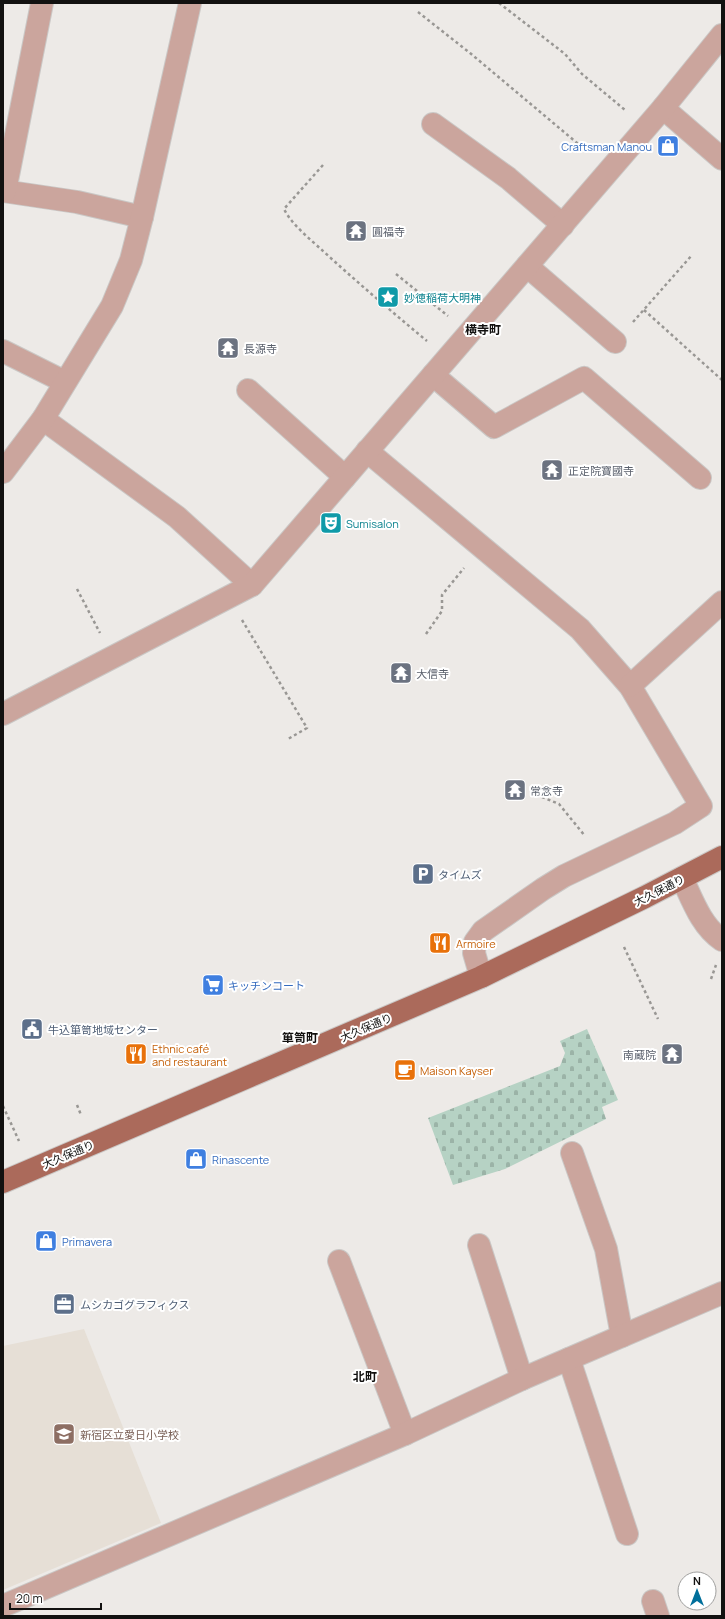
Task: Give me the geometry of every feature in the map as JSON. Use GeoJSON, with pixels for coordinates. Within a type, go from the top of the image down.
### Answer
{"type":"FeatureCollection","features":[{"type":"Feature","properties":{"kind":"main road","name":"大久保通り"},"geometry":{"type":"LineString","coordinates":[[3,1182],[481,977],[722,858]]}},
{"type":"Feature","properties":{"kind":"street"},"geometry":{"type":"LineString","coordinates":[[42,3],[4,191],[77,202],[142,217]]}},
{"type":"Feature","properties":{"kind":"street"},"geometry":{"type":"LineString","coordinates":[[3,472],[43,419],[112,306],[131,260],[190,3]]}},
{"type":"Feature","properties":{"kind":"street"},"geometry":{"type":"LineString","coordinates":[[3,714],[252,585],[647,128],[722,35]]}},
{"type":"Feature","properties":{"kind":"street"},"geometry":{"type":"LineString","coordinates":[[663,108],[722,159]]}},
{"type":"Feature","properties":{"kind":"street"},"geometry":{"type":"LineString","coordinates":[[433,124],[508,178],[562,225]]}},
{"type":"Feature","properties":{"kind":"street"},"geometry":{"type":"LineString","coordinates":[[527,266],[615,342]]}},
{"type":"Feature","properties":{"kind":"street"},"geometry":{"type":"LineString","coordinates":[[3,351],[65,382]]}},
{"type":"Feature","properties":{"kind":"street"},"geometry":{"type":"LineString","coordinates":[[439,367],[494,427],[584,378],[700,478]]}},
{"type":"Feature","properties":{"kind":"street"},"geometry":{"type":"LineString","coordinates":[[248,390],[345,477]]}},
{"type":"Feature","properties":{"kind":"street"},"geometry":{"type":"LineString","coordinates":[[43,419],[176,517],[252,585]]}},
{"type":"Feature","properties":{"kind":"street"},"geometry":{"type":"LineString","coordinates":[[367,451],[580,629],[630,686],[701,806],[675,823],[564,876],[483,931],[475,942],[474,953],[481,977]]}},
{"type":"Feature","properties":{"kind":"street"},"geometry":{"type":"LineString","coordinates":[[630,686],[722,602]]}},
{"type":"Feature","properties":{"kind":"street"},"geometry":{"type":"LineString","coordinates":[[682,878],[698,912],[708,926],[720,949]]}},
{"type":"Feature","properties":{"kind":"street"},"geometry":{"type":"LineString","coordinates":[[572,1153],[606,1249],[622,1336]]}},
{"type":"Feature","properties":{"kind":"street"},"geometry":{"type":"LineString","coordinates":[[480,1245],[522,1378]]}},
{"type":"Feature","properties":{"kind":"street"},"geometry":{"type":"LineString","coordinates":[[339,1261],[405,1434]]}},
{"type":"Feature","properties":{"kind":"street"},"geometry":{"type":"LineString","coordinates":[[3,1606],[405,1434],[522,1378],[722,1293]]}},
{"type":"Feature","properties":{"kind":"street"},"geometry":{"type":"LineString","coordinates":[[569,1359],[627,1534]]}},
{"type":"Feature","properties":{"kind":"path"},"geometry":{"type":"LineString","coordinates":[[499,3],[565,54],[582,74],[647,128]]}},
{"type":"Feature","properties":{"kind":"path"},"geometry":{"type":"LineString","coordinates":[[418,12],[470,53],[581,147],[611,169]]}},
{"type":"Feature","properties":{"kind":"path"},"geometry":{"type":"LineString","coordinates":[[323,165],[284,209],[310,239],[358,284],[432,344],[439,367]]}},
{"type":"Feature","properties":{"kind":"path"},"geometry":{"type":"LineString","coordinates":[[615,342],[692,255]]}},
{"type":"Feature","properties":{"kind":"path"},"geometry":{"type":"LineString","coordinates":[[396,274],[469,333]]}},
{"type":"Feature","properties":{"kind":"path"},"geometry":{"type":"LineString","coordinates":[[644,310],[722,380]]}},
{"type":"Feature","properties":{"kind":"path"},"geometry":{"type":"LineString","coordinates":[[426,634],[442,611],[442,595],[482,546]]}},
{"type":"Feature","properties":{"kind":"path"},"geometry":{"type":"LineString","coordinates":[[77,589],[112,658]]}},
{"type":"Feature","properties":{"kind":"path"},"geometry":{"type":"LineString","coordinates":[[228,597],[307,728],[288,739]]}},
{"type":"Feature","properties":{"kind":"path"},"geometry":{"type":"LineString","coordinates":[[542,797],[559,804],[604,858]]}},
{"type":"Feature","properties":{"kind":"path"},"geometry":{"type":"LineString","coordinates":[[624,947],[658,1019]]}},
{"type":"Feature","properties":{"kind":"path"},"geometry":{"type":"LineString","coordinates":[[711,979],[720,949]]}},
{"type":"Feature","properties":{"kind":"path"},"geometry":{"type":"LineString","coordinates":[[77,1105],[81,1115]]}},
{"type":"Feature","properties":{"kind":"path"},"geometry":{"type":"LineString","coordinates":[[3,1106],[19,1141]]}},
{"type":"Feature","properties":{"kind":"shaded area","name":"新宿区立愛日小学校"},"geometry":{"type":"Polygon","coordinates":[[[84,1329],[161,1523],[3,1590],[3,1346],[84,1329]]]}},
{"type":"Feature","properties":{"kind":"green space"},"geometry":{"type":"Polygon","coordinates":[[[587,1029],[618,1100],[602,1107],[606,1119],[505,1169],[453,1185],[428,1118],[560,1066],[565,1053],[560,1041],[587,1029]]]}},
{"type":"Feature","properties":{"kind":"place","name":"Craftsman Manou"},"geometry":{"type":"Point","coordinates":[668,146]}},
{"type":"Feature","properties":{"kind":"place","name":"圓福寺"},"geometry":{"type":"Point","coordinates":[356,231]}},
{"type":"Feature","properties":{"kind":"place","name":"妙徳稲荷大明神"},"geometry":{"type":"Point","coordinates":[388,297]}},
{"type":"Feature","properties":{"kind":"place","name":"長源寺"},"geometry":{"type":"Point","coordinates":[228,348]}},
{"type":"Feature","properties":{"kind":"place","name":"正定院寶國寺"},"geometry":{"type":"Point","coordinates":[552,470]}},
{"type":"Feature","properties":{"kind":"place","name":"Sumisalon"},"geometry":{"type":"Point","coordinates":[331,523]}},
{"type":"Feature","properties":{"kind":"place","name":"大信寺"},"geometry":{"type":"Point","coordinates":[401,673]}},
{"type":"Feature","properties":{"kind":"place","name":"常念寺"},"geometry":{"type":"Point","coordinates":[515,790]}},
{"type":"Feature","properties":{"kind":"place","name":"タイムズ"},"geometry":{"type":"Point","coordinates":[423,874]}},
{"type":"Feature","properties":{"kind":"place","name":"Armoire"},"geometry":{"type":"Point","coordinates":[440,943]}},
{"type":"Feature","properties":{"kind":"place","name":"キッチンコート"},"geometry":{"type":"Point","coordinates":[213,985]}},
{"type":"Feature","properties":{"kind":"place","name":"牛込箪笥地域センター"},"geometry":{"type":"Point","coordinates":[32,1029]}},
{"type":"Feature","properties":{"kind":"place","name":"Ethnic café and restaurant"},"geometry":{"type":"Point","coordinates":[136,1054]}},
{"type":"Feature","properties":{"kind":"place","name":"南蔵院"},"geometry":{"type":"Point","coordinates":[672,1054]}},
{"type":"Feature","properties":{"kind":"place","name":"Maison Kayser"},"geometry":{"type":"Point","coordinates":[405,1070]}},
{"type":"Feature","properties":{"kind":"place","name":"Rinascente"},"geometry":{"type":"Point","coordinates":[196,1159]}},
{"type":"Feature","properties":{"kind":"place","name":"Primavera"},"geometry":{"type":"Point","coordinates":[46,1241]}},
{"type":"Feature","properties":{"kind":"place","name":"ムシカゴグラフィクス"},"geometry":{"type":"Point","coordinates":[64,1304]}},
{"type":"Feature","properties":{"kind":"place","name":"新宿区立愛日小学校"},"geometry":{"type":"Point","coordinates":[64,1434]}},
{"type":"Feature","properties":{"kind":"district","name":"横寺町"},"geometry":{"type":"Point","coordinates":[483,329]}},
{"type":"Feature","properties":{"kind":"district","name":"箪笥町"},"geometry":{"type":"Point","coordinates":[300,1037]}},
{"type":"Feature","properties":{"kind":"district","name":"北町"},"geometry":{"type":"Point","coordinates":[365,1376]}}]}
